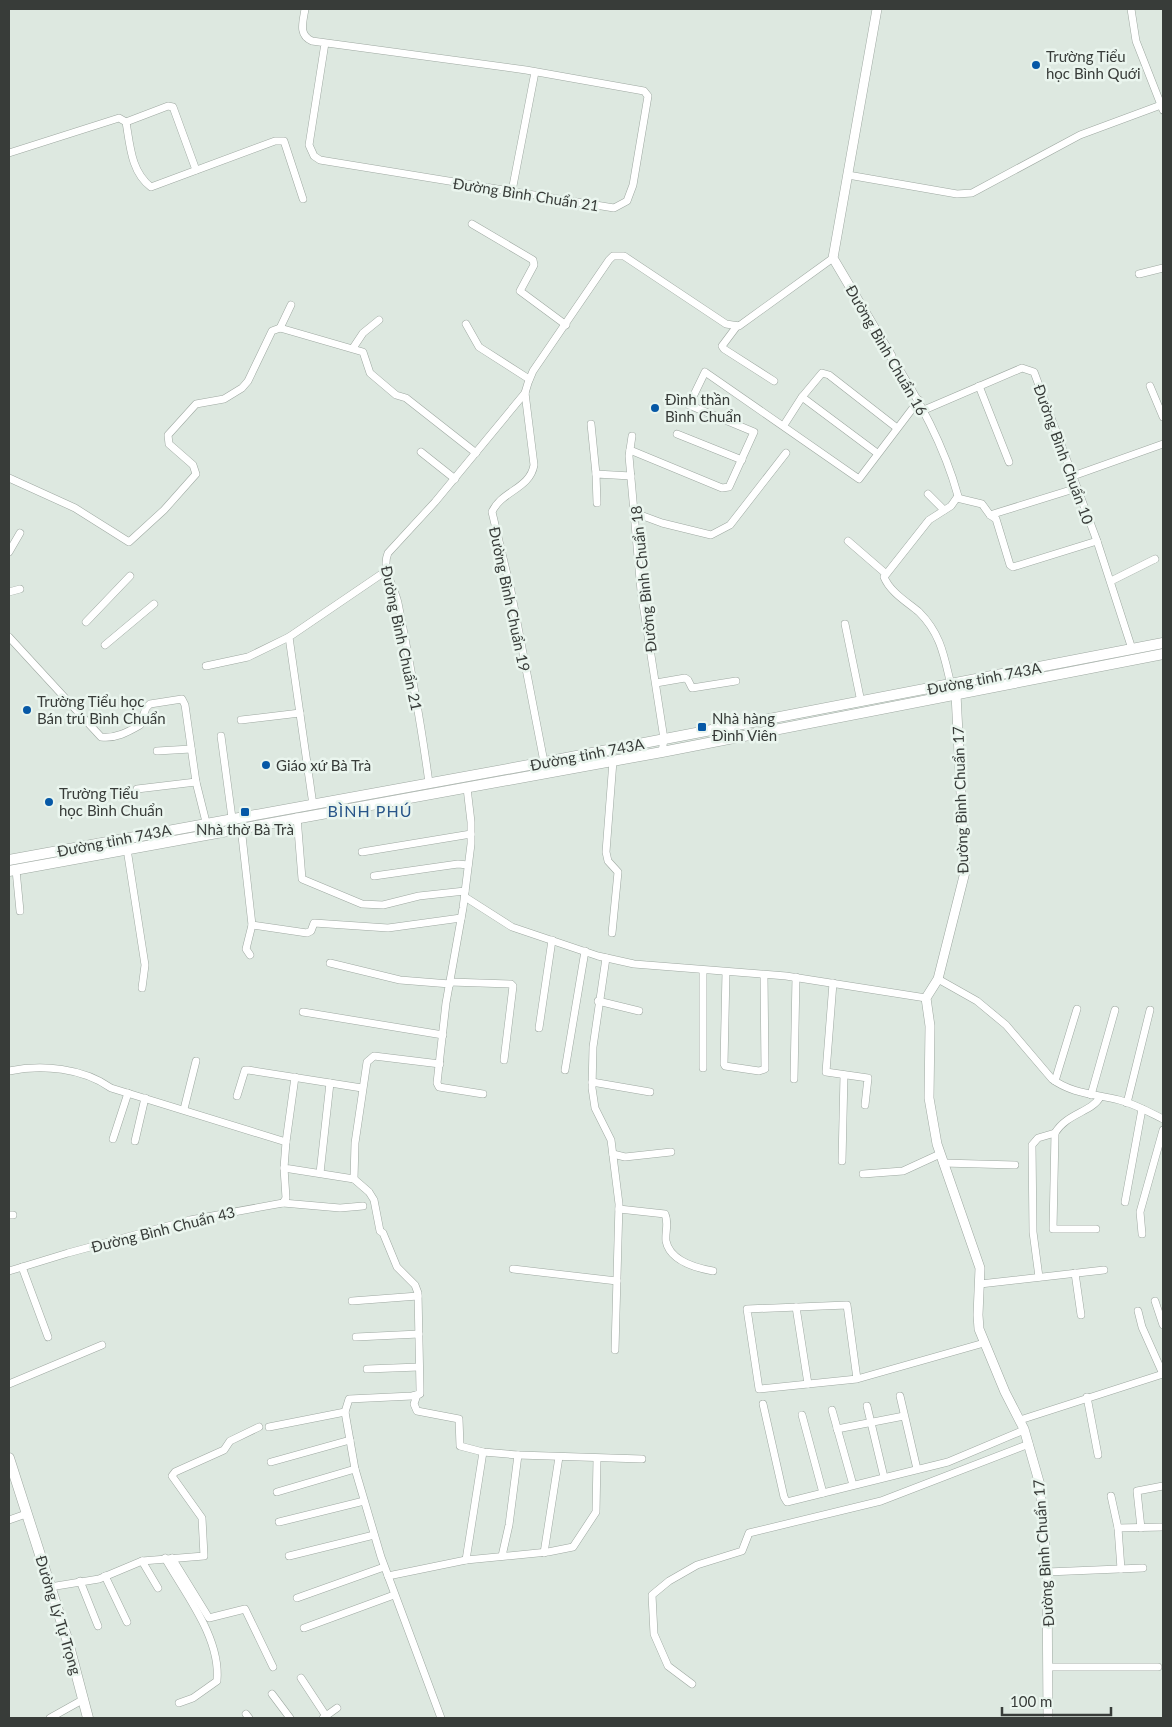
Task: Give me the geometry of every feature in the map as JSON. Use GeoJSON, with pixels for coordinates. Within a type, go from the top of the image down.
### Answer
{"type":"FeatureCollection","features":[{"type":"Feature","properties":{"kind":"main road","name":"Đường tỉnh 743A"},"geometry":{"type":"LineString","coordinates":[[9,860],[206,822],[232,818],[256,820],[297,817],[662,752],[953,690],[1163,642]]}},
{"type":"Feature","properties":{"kind":"main road"},"geometry":{"type":"LineString","coordinates":[[1113,652],[1114,664]]}},
{"type":"Feature","properties":{"kind":"main road","name":"Đường tỉnh 743A"},"geometry":{"type":"LineString","coordinates":[[13,870],[242,827],[256,820],[313,805],[429,783],[861,702],[953,690],[1114,664],[1163,654]]}},
{"type":"Feature","properties":{"kind":"main road","name":"Đường Lý Tự Trọng"},"geometry":{"type":"LineString","coordinates":[[9,1458],[50,1587],[88,1718]]}},
{"type":"Feature","properties":{"kind":"street","name":"Đường Bình Chuẩn 21"},"geometry":{"type":"LineString","coordinates":[[305,9],[302,30],[306,38],[325,43],[535,72],[646,93],[633,185],[627,201],[614,208],[320,160],[314,156],[309,144],[325,43]]}},
{"type":"Feature","properties":{"kind":"street"},"geometry":{"type":"LineString","coordinates":[[774,381],[722,346],[737,326],[833,258],[877,9]]}},
{"type":"Feature","properties":{"kind":"street"},"geometry":{"type":"LineString","coordinates":[[848,175],[957,194],[972,193],[1080,135],[1162,107],[1136,41],[1131,9]]}},
{"type":"Feature","properties":{"kind":"street"},"geometry":{"type":"LineString","coordinates":[[512,191],[535,72]]}},
{"type":"Feature","properties":{"kind":"street"},"geometry":{"type":"LineString","coordinates":[[126,122],[168,106],[173,108],[196,170]]}},
{"type":"Feature","properties":{"kind":"street"},"geometry":{"type":"LineString","coordinates":[[9,153],[119,118],[126,122],[135,166],[143,181],[151,187],[275,141],[284,141],[302,199]]}},
{"type":"Feature","properties":{"kind":"street"},"geometry":{"type":"LineString","coordinates":[[472,224],[533,260],[534,265],[520,291],[566,325]]}},
{"type":"Feature","properties":{"kind":"street"},"geometry":{"type":"LineString","coordinates":[[525,393],[530,380],[609,260],[618,256],[624,256],[632,260],[726,324],[737,326]]}},
{"type":"Feature","properties":{"kind":"street","name":"Đường Bình Chuẩn 16"},"geometry":{"type":"LineString","coordinates":[[833,258],[919,400],[952,474],[957,498]]}},
{"type":"Feature","properties":{"kind":"street"},"geometry":{"type":"LineString","coordinates":[[1139,274],[1163,268]]}},
{"type":"Feature","properties":{"kind":"street"},"geometry":{"type":"LineString","coordinates":[[280,328],[291,305]]}},
{"type":"Feature","properties":{"kind":"street"},"geometry":{"type":"LineString","coordinates":[[353,348],[363,333],[379,320]]}},
{"type":"Feature","properties":{"kind":"street"},"geometry":{"type":"LineString","coordinates":[[466,324],[478,347],[530,380]]}},
{"type":"Feature","properties":{"kind":"street"},"geometry":{"type":"LineString","coordinates":[[9,478],[75,508],[130,542],[164,510],[196,474],[192,465],[169,444],[168,435],[196,404],[224,399],[242,388],[248,381],[272,331],[280,328],[363,352],[370,373],[396,395],[406,398],[476,453]]}},
{"type":"Feature","properties":{"kind":"street","name":"Đường Bình Chuẩn 10"},"geometry":{"type":"LineString","coordinates":[[924,410],[1022,368],[1034,372],[1097,541],[1132,649]]}},
{"type":"Feature","properties":{"kind":"street"},"geometry":{"type":"LineString","coordinates":[[630,450],[722,488],[729,487],[754,432],[689,405],[705,372],[784,425],[859,479],[919,400]]}},
{"type":"Feature","properties":{"kind":"street"},"geometry":{"type":"LineString","coordinates":[[784,425],[802,397],[822,373],[829,375],[896,428]]}},
{"type":"Feature","properties":{"kind":"street"},"geometry":{"type":"LineString","coordinates":[[979,386],[1009,462]]}},
{"type":"Feature","properties":{"kind":"street"},"geometry":{"type":"LineString","coordinates":[[1150,386],[1163,417]]}},
{"type":"Feature","properties":{"kind":"street","name":"Đường Bình Chuẩn 21"},"geometry":{"type":"LineString","coordinates":[[429,783],[402,619],[395,588],[386,572],[385,561],[388,553],[455,479],[525,393]]}},
{"type":"Feature","properties":{"kind":"street","name":"Đường Bình Chuẩn 19"},"geometry":{"type":"LineString","coordinates":[[525,393],[534,465],[532,473],[529,479],[498,502],[492,512],[492,518],[511,591],[544,762]]}},
{"type":"Feature","properties":{"kind":"street"},"geometry":{"type":"LineString","coordinates":[[802,397],[877,453]]}},
{"type":"Feature","properties":{"kind":"street"},"geometry":{"type":"LineString","coordinates":[[591,424],[597,503]]}},
{"type":"Feature","properties":{"kind":"street"},"geometry":{"type":"LineString","coordinates":[[677,434],[742,460]]}},
{"type":"Feature","properties":{"kind":"street","name":"Đường Bình Chuẩn 18"},"geometry":{"type":"LineString","coordinates":[[632,436],[630,450],[631,476],[641,591],[664,739],[662,752]]}},
{"type":"Feature","properties":{"kind":"street"},"geometry":{"type":"LineString","coordinates":[[1073,476],[1163,444]]}},
{"type":"Feature","properties":{"kind":"street"},"geometry":{"type":"LineString","coordinates":[[421,452],[455,479]]}},
{"type":"Feature","properties":{"kind":"street"},"geometry":{"type":"LineString","coordinates":[[635,513],[662,523],[710,535],[718,532],[730,525],[786,453]]}},
{"type":"Feature","properties":{"kind":"street"},"geometry":{"type":"LineString","coordinates":[[596,474],[631,476]]}},
{"type":"Feature","properties":{"kind":"street"},"geometry":{"type":"LineString","coordinates":[[990,515],[1077,488]]}},
{"type":"Feature","properties":{"kind":"street"},"geometry":{"type":"LineString","coordinates":[[928,494],[944,510]]}},
{"type":"Feature","properties":{"kind":"street"},"geometry":{"type":"LineString","coordinates":[[885,573],[929,520],[957,498],[982,504],[990,515],[996,518],[1010,565],[1013,567],[1097,541]]}},
{"type":"Feature","properties":{"kind":"street"},"geometry":{"type":"LineString","coordinates":[[9,552],[20,533]]}},
{"type":"Feature","properties":{"kind":"street"},"geometry":{"type":"LineString","coordinates":[[848,541],[885,573],[886,582],[920,614],[938,636],[953,690]]}},
{"type":"Feature","properties":{"kind":"street"},"geometry":{"type":"LineString","coordinates":[[1111,581],[1155,559]]}},
{"type":"Feature","properties":{"kind":"street"},"geometry":{"type":"LineString","coordinates":[[206,666],[248,657],[289,637],[386,572]]}},
{"type":"Feature","properties":{"kind":"street"},"geometry":{"type":"LineString","coordinates":[[86,622],[130,576]]}},
{"type":"Feature","properties":{"kind":"street"},"geometry":{"type":"LineString","coordinates":[[9,592],[20,589]]}},
{"type":"Feature","properties":{"kind":"street"},"geometry":{"type":"LineString","coordinates":[[105,645],[154,604]]}},
{"type":"Feature","properties":{"kind":"street"},"geometry":{"type":"LineString","coordinates":[[845,624],[861,702]]}},
{"type":"Feature","properties":{"kind":"street"},"geometry":{"type":"LineString","coordinates":[[9,637],[101,737],[109,738],[140,724],[146,708],[150,704],[182,699],[185,705],[196,782],[206,822]]}},
{"type":"Feature","properties":{"kind":"street"},"geometry":{"type":"LineString","coordinates":[[289,637],[313,805]]}},
{"type":"Feature","properties":{"kind":"street"},"geometry":{"type":"LineString","coordinates":[[656,682],[685,678],[692,688],[736,681]]}},
{"type":"Feature","properties":{"kind":"street","name":"Đường Bình Chuẩn 17"},"geometry":{"type":"LineString","coordinates":[[953,690],[965,872],[938,979],[926,998],[930,1026],[929,1098],[940,1154],[976,1252],[980,1268],[978,1315],[984,1343],[1024,1430],[1040,1485],[1047,1572],[1048,1718]]}},
{"type":"Feature","properties":{"kind":"street"},"geometry":{"type":"LineString","coordinates":[[241,720],[300,713]]}},
{"type":"Feature","properties":{"kind":"street"},"geometry":{"type":"LineString","coordinates":[[222,736],[232,818]]}},
{"type":"Feature","properties":{"kind":"street"},"geometry":{"type":"LineString","coordinates":[[157,751],[191,749]]}},
{"type":"Feature","properties":{"kind":"street"},"geometry":{"type":"LineString","coordinates":[[612,933],[618,872],[608,860],[606,852],[613,761]]}},
{"type":"Feature","properties":{"kind":"street"},"geometry":{"type":"LineString","coordinates":[[136,789],[196,782]]}},
{"type":"Feature","properties":{"kind":"street"},"geometry":{"type":"LineString","coordinates":[[467,788],[471,834],[468,865],[437,1083],[439,1087],[483,1094]]}},
{"type":"Feature","properties":{"kind":"street"},"geometry":{"type":"LineString","coordinates":[[297,817],[302,879],[352,901],[383,905],[419,896],[465,894],[512,927],[606,958],[634,964],[703,971],[796,977],[926,998]]}},
{"type":"Feature","properties":{"kind":"street"},"geometry":{"type":"LineString","coordinates":[[242,827],[252,925],[246,949],[250,955]]}},
{"type":"Feature","properties":{"kind":"street"},"geometry":{"type":"LineString","coordinates":[[362,852],[471,834]]}},
{"type":"Feature","properties":{"kind":"street"},"geometry":{"type":"LineString","coordinates":[[127,849],[145,965],[142,988]]}},
{"type":"Feature","properties":{"kind":"street"},"geometry":{"type":"LineString","coordinates":[[374,876],[458,864],[468,865]]}},
{"type":"Feature","properties":{"kind":"street"},"geometry":{"type":"LineString","coordinates":[[13,870],[20,912]]}},
{"type":"Feature","properties":{"kind":"street"},"geometry":{"type":"LineString","coordinates":[[252,925],[309,932],[314,923],[388,928],[461,918]]}},
{"type":"Feature","properties":{"kind":"street"},"geometry":{"type":"LineString","coordinates":[[539,1028],[552,940]]}},
{"type":"Feature","properties":{"kind":"street"},"geometry":{"type":"LineString","coordinates":[[565,1070],[585,951]]}},
{"type":"Feature","properties":{"kind":"street"},"geometry":{"type":"LineString","coordinates":[[606,958],[598,1001],[592,1082],[595,1108],[612,1140],[619,1209],[615,1350]]}},
{"type":"Feature","properties":{"kind":"street"},"geometry":{"type":"LineString","coordinates":[[330,963],[400,980],[511,984],[513,986],[504,1060]]}},
{"type":"Feature","properties":{"kind":"street"},"geometry":{"type":"LineString","coordinates":[[703,971],[703,1068]]}},
{"type":"Feature","properties":{"kind":"street"},"geometry":{"type":"LineString","coordinates":[[726,972],[724,1064],[725,1066],[759,1071],[765,1069],[764,975]]}},
{"type":"Feature","properties":{"kind":"street"},"geometry":{"type":"LineString","coordinates":[[794,1078],[796,977]]}},
{"type":"Feature","properties":{"kind":"street"},"geometry":{"type":"LineString","coordinates":[[938,979],[977,1002],[1006,1026],[1055,1081],[1067,1088],[1100,1098],[1127,1103],[1163,1119]]}},
{"type":"Feature","properties":{"kind":"street"},"geometry":{"type":"LineString","coordinates":[[833,983],[826,1072],[868,1078],[865,1105]]}},
{"type":"Feature","properties":{"kind":"street"},"geometry":{"type":"LineString","coordinates":[[598,1001],[639,1011]]}},
{"type":"Feature","properties":{"kind":"street"},"geometry":{"type":"LineString","coordinates":[[1055,1081],[1078,1009]]}},
{"type":"Feature","properties":{"kind":"street"},"geometry":{"type":"LineString","coordinates":[[1090,1095],[1115,1010]]}},
{"type":"Feature","properties":{"kind":"street"},"geometry":{"type":"LineString","coordinates":[[1127,1103],[1150,1010]]}},
{"type":"Feature","properties":{"kind":"street"},"geometry":{"type":"LineString","coordinates":[[303,1012],[443,1035]]}},
{"type":"Feature","properties":{"kind":"street"},"geometry":{"type":"LineString","coordinates":[[354,1179],[355,1143],[367,1062],[374,1056],[440,1064]]}},
{"type":"Feature","properties":{"kind":"street"},"geometry":{"type":"LineString","coordinates":[[184,1109],[196,1061]]}},
{"type":"Feature","properties":{"kind":"street"},"geometry":{"type":"LineString","coordinates":[[9,1071],[22,1068],[68,1069],[99,1079],[111,1088],[286,1142]]}},
{"type":"Feature","properties":{"kind":"street"},"geometry":{"type":"LineString","coordinates":[[237,1096],[245,1070],[362,1088]]}},
{"type":"Feature","properties":{"kind":"street"},"geometry":{"type":"LineString","coordinates":[[842,1161],[844,1075]]}},
{"type":"Feature","properties":{"kind":"street"},"geometry":{"type":"LineString","coordinates":[[283,1204],[286,1198],[284,1168],[286,1142],[295,1077]]}},
{"type":"Feature","properties":{"kind":"street"},"geometry":{"type":"LineString","coordinates":[[592,1082],[650,1092]]}},
{"type":"Feature","properties":{"kind":"street"},"geometry":{"type":"LineString","coordinates":[[320,1173],[330,1083]]}},
{"type":"Feature","properties":{"kind":"street"},"geometry":{"type":"LineString","coordinates":[[114,1139],[128,1093]]}},
{"type":"Feature","properties":{"kind":"street"},"geometry":{"type":"LineString","coordinates":[[135,1142],[145,1098]]}},
{"type":"Feature","properties":{"kind":"street"},"geometry":{"type":"LineString","coordinates":[[1096,1229],[1053,1229],[1055,1132],[1061,1123],[1096,1104],[1100,1098]]}},
{"type":"Feature","properties":{"kind":"street"},"geometry":{"type":"LineString","coordinates":[[1125,1202],[1142,1109]]}},
{"type":"Feature","properties":{"kind":"street"},"geometry":{"type":"LineString","coordinates":[[1142,1234],[1140,1212],[1163,1130]]}},
{"type":"Feature","properties":{"kind":"street"},"geometry":{"type":"LineString","coordinates":[[1039,1277],[1033,1232],[1032,1145],[1038,1138],[1055,1132]]}},
{"type":"Feature","properties":{"kind":"street"},"geometry":{"type":"LineString","coordinates":[[613,1154],[625,1157],[671,1152]]}},
{"type":"Feature","properties":{"kind":"street"},"geometry":{"type":"LineString","coordinates":[[864,1174],[903,1171],[940,1154]]}},
{"type":"Feature","properties":{"kind":"street"},"geometry":{"type":"LineString","coordinates":[[943,1163],[1015,1165]]}},
{"type":"Feature","properties":{"kind":"street"},"geometry":{"type":"LineString","coordinates":[[284,1168],[354,1179],[369,1192],[374,1200],[380,1231],[383,1233],[397,1268],[415,1285],[418,1296],[420,1390],[414,1404],[417,1411],[459,1419],[460,1446],[483,1452],[559,1458],[642,1459]]}},
{"type":"Feature","properties":{"kind":"street","name":"Đường Bình Chuẩn 43"},"geometry":{"type":"LineString","coordinates":[[9,1271],[190,1220],[283,1204],[340,1208],[363,1206]]}},
{"type":"Feature","properties":{"kind":"street"},"geometry":{"type":"LineString","coordinates":[[619,1209],[666,1214],[666,1242],[672,1253],[698,1269],[713,1271]]}},
{"type":"Feature","properties":{"kind":"street"},"geometry":{"type":"LineString","coordinates":[[22,1267],[48,1337]]}},
{"type":"Feature","properties":{"kind":"street"},"geometry":{"type":"LineString","coordinates":[[513,1269],[617,1281]]}},
{"type":"Feature","properties":{"kind":"street"},"geometry":{"type":"LineString","coordinates":[[980,1284],[1104,1270]]}},
{"type":"Feature","properties":{"kind":"street"},"geometry":{"type":"LineString","coordinates":[[1075,1273],[1081,1315]]}},
{"type":"Feature","properties":{"kind":"street"},"geometry":{"type":"LineString","coordinates":[[352,1301],[418,1296]]}},
{"type":"Feature","properties":{"kind":"street"},"geometry":{"type":"LineString","coordinates":[[1155,1301],[1163,1325]]}},
{"type":"Feature","properties":{"kind":"street"},"geometry":{"type":"LineString","coordinates":[[857,1379],[847,1305],[747,1309],[759,1389],[857,1379],[984,1343]]}},
{"type":"Feature","properties":{"kind":"street"},"geometry":{"type":"LineString","coordinates":[[796,1307],[808,1384]]}},
{"type":"Feature","properties":{"kind":"street"},"geometry":{"type":"LineString","coordinates":[[1020,1420],[1163,1374],[1142,1327],[1138,1311]]}},
{"type":"Feature","properties":{"kind":"street"},"geometry":{"type":"LineString","coordinates":[[356,1337],[419,1334]]}},
{"type":"Feature","properties":{"kind":"street"},"geometry":{"type":"LineString","coordinates":[[9,1384],[102,1345]]}},
{"type":"Feature","properties":{"kind":"street"},"geometry":{"type":"LineString","coordinates":[[367,1369],[419,1367]]}},
{"type":"Feature","properties":{"kind":"street"},"geometry":{"type":"LineString","coordinates":[[417,1395],[355,1397],[349,1399],[345,1412],[355,1469],[384,1567],[441,1718]]}},
{"type":"Feature","properties":{"kind":"street"},"geometry":{"type":"LineString","coordinates":[[900,1396],[917,1469]]}},
{"type":"Feature","properties":{"kind":"street"},"geometry":{"type":"LineString","coordinates":[[1087,1397],[1098,1455]]}},
{"type":"Feature","properties":{"kind":"street"},"geometry":{"type":"LineString","coordinates":[[763,1404],[784,1497],[787,1502],[948,1462],[1024,1430]]}},
{"type":"Feature","properties":{"kind":"street"},"geometry":{"type":"LineString","coordinates":[[867,1406],[884,1477]]}},
{"type":"Feature","properties":{"kind":"street"},"geometry":{"type":"LineString","coordinates":[[832,1410],[853,1485]]}},
{"type":"Feature","properties":{"kind":"street"},"geometry":{"type":"LineString","coordinates":[[269,1427],[345,1412]]}},
{"type":"Feature","properties":{"kind":"street"},"geometry":{"type":"LineString","coordinates":[[802,1414],[822,1493]]}},
{"type":"Feature","properties":{"kind":"street"},"geometry":{"type":"LineString","coordinates":[[838,1428],[904,1416]]}},
{"type":"Feature","properties":{"kind":"street"},"geometry":{"type":"LineString","coordinates":[[50,1587],[105,1576],[142,1561],[201,1556],[204,1552],[202,1518],[172,1476],[175,1472],[224,1450],[230,1441],[259,1427]]}},
{"type":"Feature","properties":{"kind":"street"},"geometry":{"type":"LineString","coordinates":[[271,1462],[350,1440]]}},
{"type":"Feature","properties":{"kind":"street"},"geometry":{"type":"LineString","coordinates":[[692,1684],[668,1666],[654,1634],[652,1595],[670,1581],[697,1565],[742,1551],[749,1533],[880,1501],[1029,1444]]}},
{"type":"Feature","properties":{"kind":"street"},"geometry":{"type":"LineString","coordinates":[[466,1560],[483,1452]]}},
{"type":"Feature","properties":{"kind":"street"},"geometry":{"type":"LineString","coordinates":[[502,1556],[509,1525],[518,1455]]}},
{"type":"Feature","properties":{"kind":"street"},"geometry":{"type":"LineString","coordinates":[[544,1552],[559,1458]]}},
{"type":"Feature","properties":{"kind":"street"},"geometry":{"type":"LineString","coordinates":[[388,1576],[466,1560],[574,1547],[592,1522],[596,1512],[597,1459]]}},
{"type":"Feature","properties":{"kind":"street"},"geometry":{"type":"LineString","coordinates":[[277,1492],[355,1469]]}},
{"type":"Feature","properties":{"kind":"street"},"geometry":{"type":"LineString","coordinates":[[1141,1528],[1137,1491],[1163,1486]]}},
{"type":"Feature","properties":{"kind":"street"},"geometry":{"type":"LineString","coordinates":[[1111,1496],[1118,1528],[1121,1568]]}},
{"type":"Feature","properties":{"kind":"street"},"geometry":{"type":"LineString","coordinates":[[279,1522],[364,1501]]}},
{"type":"Feature","properties":{"kind":"street"},"geometry":{"type":"LineString","coordinates":[[9,1520],[26,1514]]}},
{"type":"Feature","properties":{"kind":"street"},"geometry":{"type":"LineString","coordinates":[[1118,1528],[1163,1527]]}},
{"type":"Feature","properties":{"kind":"street"},"geometry":{"type":"LineString","coordinates":[[289,1556],[374,1534]]}},
{"type":"Feature","properties":{"kind":"street"},"geometry":{"type":"LineString","coordinates":[[168,1558],[209,1618],[246,1609],[273,1667]]}},
{"type":"Feature","properties":{"kind":"street"},"geometry":{"type":"LineString","coordinates":[[168,1558],[199,1616],[216,1654],[218,1664],[217,1681],[193,1698],[179,1703]]}},
{"type":"Feature","properties":{"kind":"street"},"geometry":{"type":"LineString","coordinates":[[142,1561],[158,1588]]}},
{"type":"Feature","properties":{"kind":"street"},"geometry":{"type":"LineString","coordinates":[[297,1598],[384,1567]]}},
{"type":"Feature","properties":{"kind":"street"},"geometry":{"type":"LineString","coordinates":[[1047,1572],[1143,1568]]}},
{"type":"Feature","properties":{"kind":"street"},"geometry":{"type":"LineString","coordinates":[[105,1576],[127,1622]]}},
{"type":"Feature","properties":{"kind":"street"},"geometry":{"type":"LineString","coordinates":[[80,1581],[98,1626]]}},
{"type":"Feature","properties":{"kind":"street"},"geometry":{"type":"LineString","coordinates":[[304,1628],[394,1595]]}},
{"type":"Feature","properties":{"kind":"street"},"geometry":{"type":"LineString","coordinates":[[1048,1667],[1158,1667]]}},
{"type":"Feature","properties":{"kind":"street"},"geometry":{"type":"LineString","coordinates":[[301,1678],[325,1717],[337,1708]]}},
{"type":"Feature","properties":{"kind":"street"},"geometry":{"type":"LineString","coordinates":[[272,1694],[290,1718]]}},
{"type":"Feature","properties":{"kind":"street"},"geometry":{"type":"LineString","coordinates":[[50,1718],[84,1699]]}},
{"type":"Feature","properties":{"kind":"place","name":"Trường Tiểu học Bình Quới"},"geometry":{"type":"Point","coordinates":[1036,65]}},
{"type":"Feature","properties":{"kind":"place","name":"Đình thần Bình Chuẩn"},"geometry":{"type":"Point","coordinates":[655,408]}},
{"type":"Feature","properties":{"kind":"place","name":"Trường Tiểu học Bán trú Bình Chuẩn"},"geometry":{"type":"Point","coordinates":[27,710]}},
{"type":"Feature","properties":{"kind":"place","name":"Nhà hàng Đình Viên"},"geometry":{"type":"Point","coordinates":[702,727]}},
{"type":"Feature","properties":{"kind":"place","name":"Giáo xứ Bà Trà"},"geometry":{"type":"Point","coordinates":[266,765]}},
{"type":"Feature","properties":{"kind":"place","name":"Trường Tiểu học Bình Chuẩn"},"geometry":{"type":"Point","coordinates":[49,802]}},
{"type":"Feature","properties":{"kind":"place","name":"Nhà thờ Bà Trà"},"geometry":{"type":"Point","coordinates":[245,812]}},
{"type":"Feature","properties":{"kind":"district","name":"BÌNH PHÚ"},"geometry":{"type":"Point","coordinates":[370,810]}}]}
